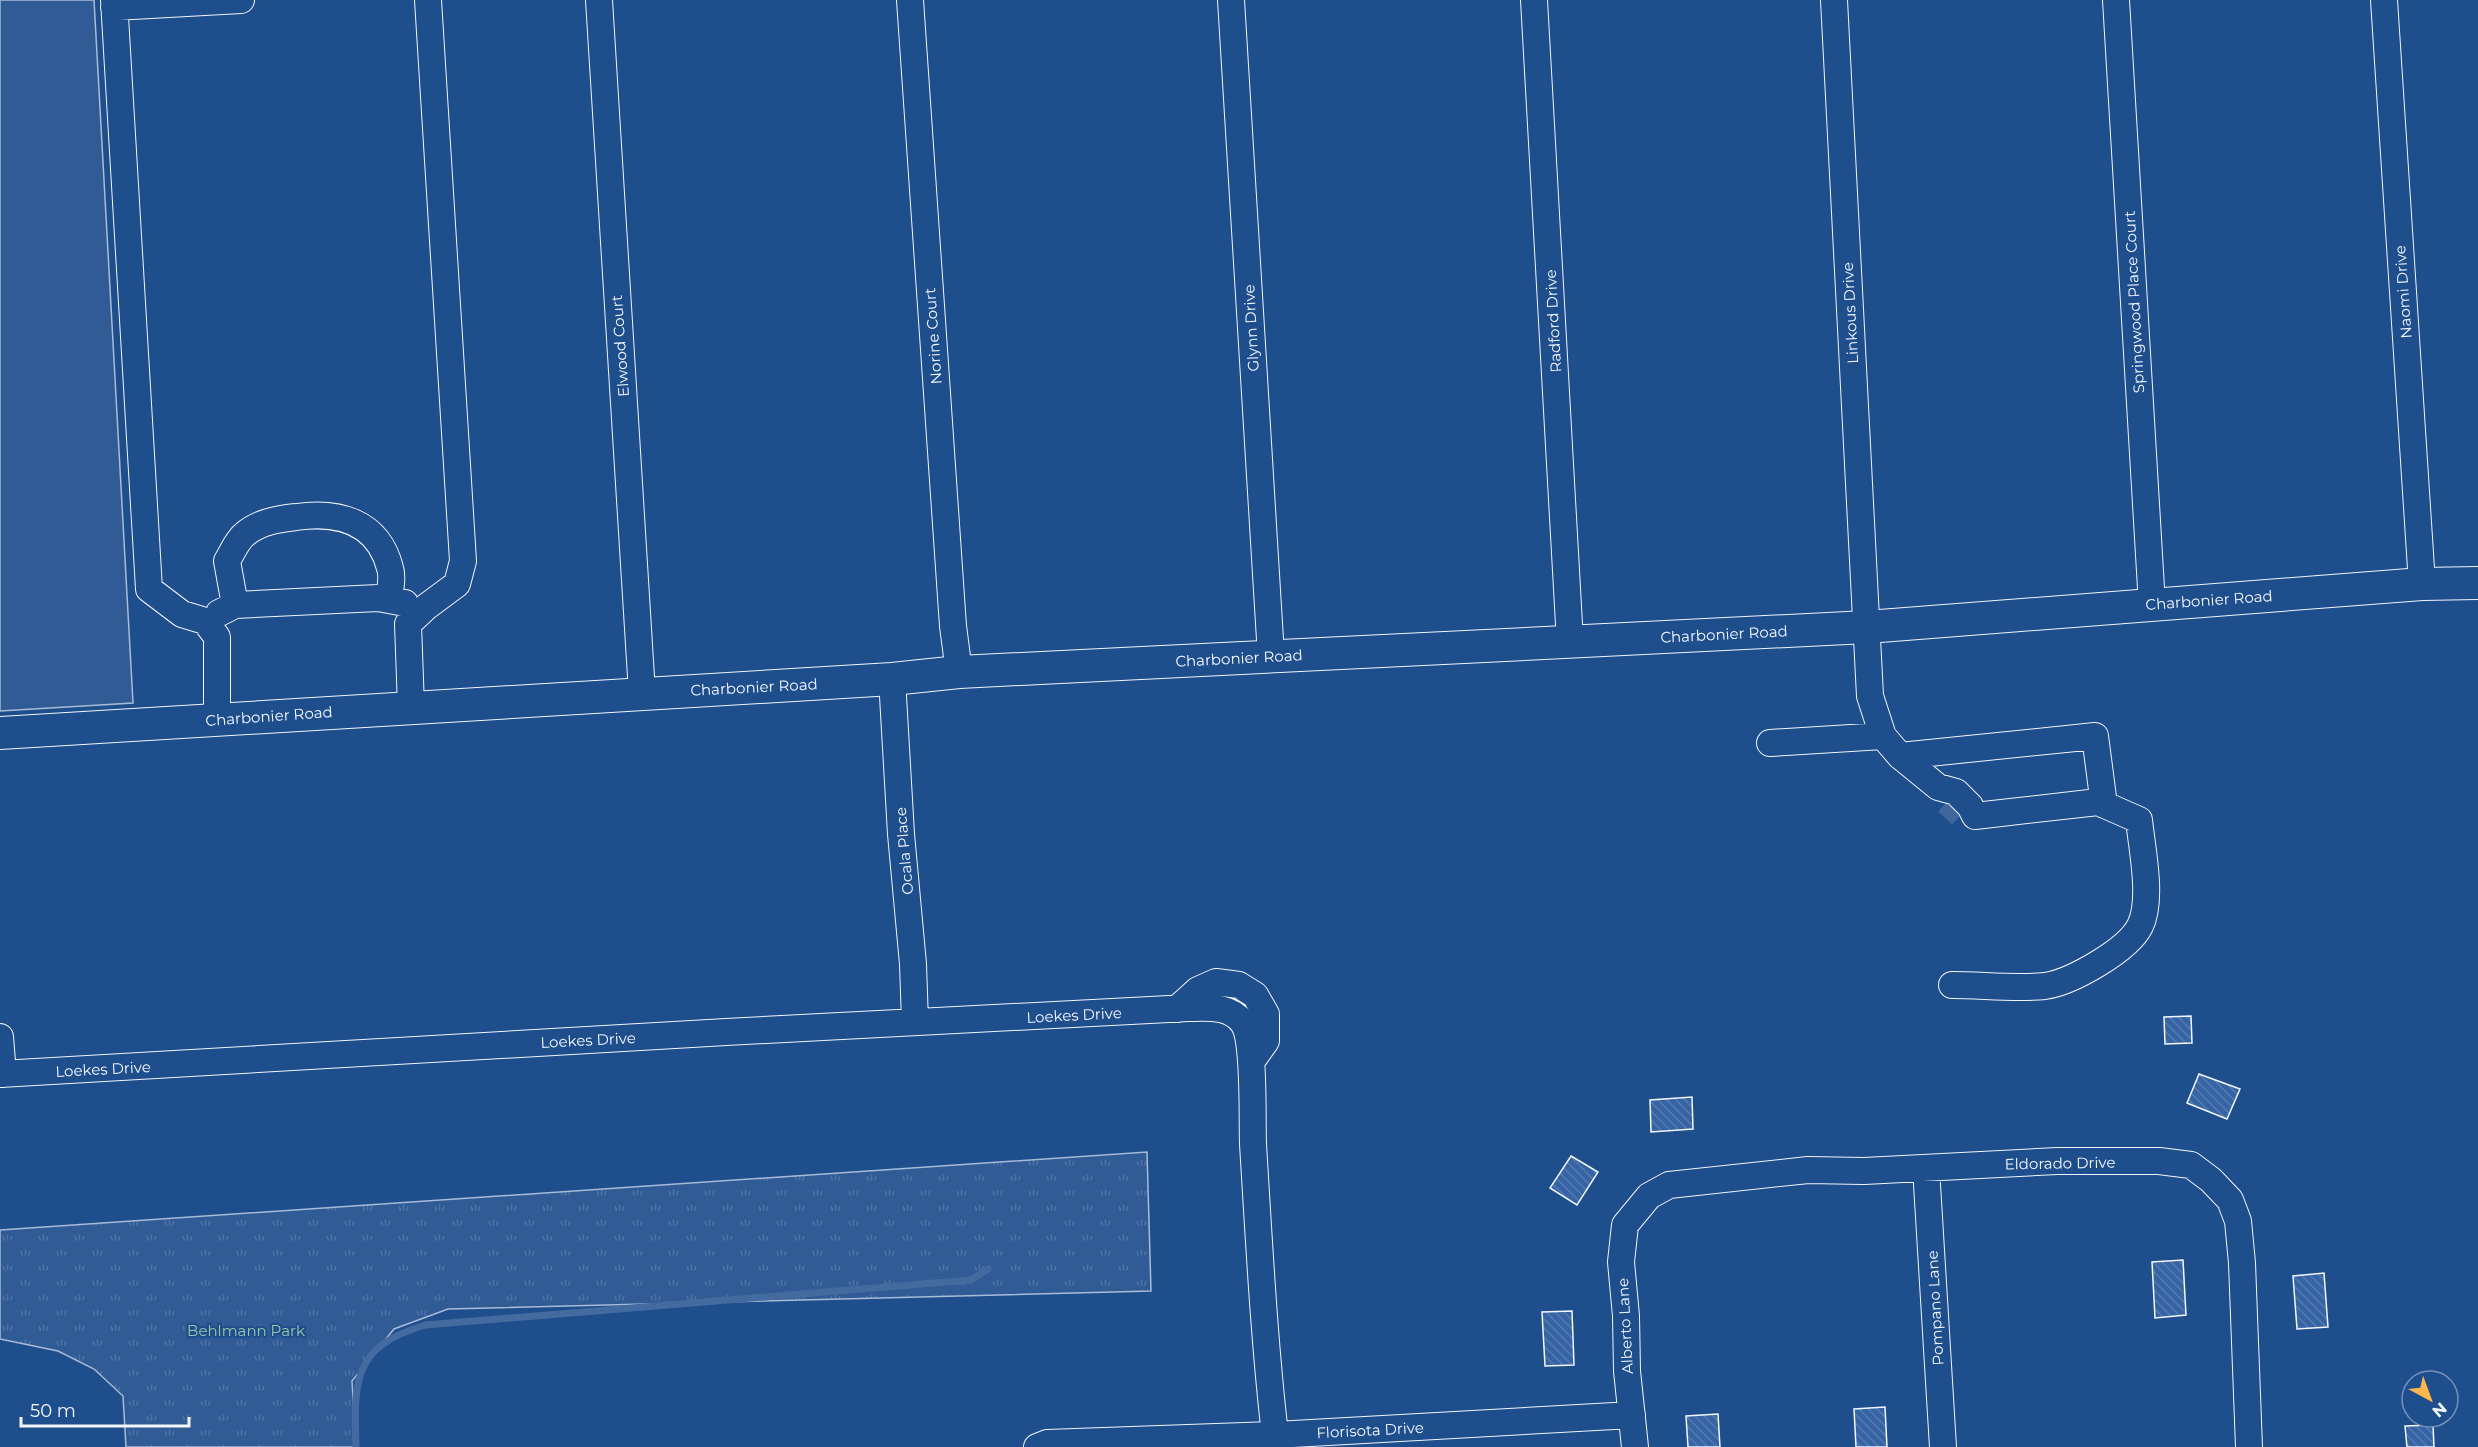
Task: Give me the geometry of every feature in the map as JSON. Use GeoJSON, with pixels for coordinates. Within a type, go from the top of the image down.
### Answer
{"type":"FeatureCollection","features":[{"type":"Feature","properties":{"kind":"main road","name":"Charbonier Road"},"geometry":{"type":"LineString","coordinates":[[0,732],[892,680],[959,672],[1271,656],[1379,653],[1867,627],[2422,584],[2478,583]]}},
{"type":"Feature","properties":{"kind":"street"},"geometry":{"type":"LineString","coordinates":[[217,719],[217,637],[205,621],[182,615],[149,589],[114,3],[241,0]]}},
{"type":"Feature","properties":{"kind":"street"},"geometry":{"type":"LineString","coordinates":[[411,707],[408,624],[457,584],[463,561],[428,0]]}},
{"type":"Feature","properties":{"kind":"street","name":"Elwood Court"},"geometry":{"type":"LineString","coordinates":[[599,0],[642,693]]}},
{"type":"Feature","properties":{"kind":"street","name":"Norine Court"},"geometry":{"type":"LineString","coordinates":[[910,0],[953,626],[959,672]]}},
{"type":"Feature","properties":{"kind":"street","name":"Glynn Drive"},"geometry":{"type":"LineString","coordinates":[[1231,0],[1271,656]]}},
{"type":"Feature","properties":{"kind":"street","name":"Radford Drive"},"geometry":{"type":"LineString","coordinates":[[1534,0],[1570,642]]}},
{"type":"Feature","properties":{"kind":"street","name":"Linkous Drive"},"geometry":{"type":"LineString","coordinates":[[1834,0],[1870,696],[1883,736]]}},
{"type":"Feature","properties":{"kind":"street","name":"Springwood Place Court"},"geometry":{"type":"LineString","coordinates":[[2116,0],[2152,605]]}},
{"type":"Feature","properties":{"kind":"street","name":"Naomi Drive"},"geometry":{"type":"LineString","coordinates":[[2384,0],[2422,584]]}},
{"type":"Feature","properties":{"kind":"street"},"geometry":{"type":"LineString","coordinates":[[235,605],[227,561],[244,535],[270,520],[323,514],[353,520],[371,534],[384,552],[391,570],[389,600]]}},
{"type":"Feature","properties":{"kind":"street"},"geometry":{"type":"LineString","coordinates":[[205,621],[235,605],[378,598],[426,607]]}},
{"type":"Feature","properties":{"kind":"street","name":"Ocala Place"},"geometry":{"type":"LineString","coordinates":[[892,680],[915,1022]]}},
{"type":"Feature","properties":{"kind":"street"},"geometry":{"type":"LineString","coordinates":[[1770,743],[1883,736],[1900,756],[1955,805],[2098,802],[2139,820],[2146,901],[2141,925],[2127,944],[2093,966],[2062,981],[2045,986],[1952,985]]}},
{"type":"Feature","properties":{"kind":"street"},"geometry":{"type":"LineString","coordinates":[[1900,756],[2095,736],[2104,805]]}},
{"type":"Feature","properties":{"kind":"street","name":"Loekes Drive"},"geometry":{"type":"LineString","coordinates":[[1,1074],[915,1022],[1177,1009],[1214,1008],[1231,1012],[1242,1022],[1248,1033],[1264,1315],[1275,1435]]}},
{"type":"Feature","properties":{"kind":"street"},"geometry":{"type":"LineString","coordinates":[[0,1037],[1,1074]]}},
{"type":"Feature","properties":{"kind":"street","name":"Eldorado Drive"},"geometry":{"type":"LineString","coordinates":[[1636,1209],[1648,1196],[1669,1185],[1808,1170],[1864,1171],[2057,1161],[2159,1161],[2191,1165],[2211,1180],[2230,1200],[2238,1221],[2242,1263],[2248,1447]]}},
{"type":"Feature","properties":{"kind":"street","name":"Pompano Lane"},"geometry":{"type":"LineString","coordinates":[[1926,1168],[1943,1447]]}},
{"type":"Feature","properties":{"kind":"street","name":"Alberto Lane"},"geometry":{"type":"LineString","coordinates":[[1635,1447],[1621,1262],[1625,1224],[1636,1209]]}},
{"type":"Feature","properties":{"kind":"street","name":"Florisota Drive"},"geometry":{"type":"LineString","coordinates":[[1037,1447],[1047,1443],[1275,1435],[1632,1415]]}},
{"type":"Feature","properties":{"kind":"shaded area"},"geometry":{"type":"Polygon","coordinates":[[[0,0],[94,0],[133,703],[0,711],[0,0]]]}},
{"type":"Feature","properties":{"kind":"green space","name":"Behlmann Park"},"geometry":{"type":"Polygon","coordinates":[[[1147,1152],[1151,1291],[448,1309],[394,1329],[352,1381],[356,1447],[126,1447],[123,1396],[94,1369],[58,1351],[0,1339],[0,1230],[1147,1152]]]}},
{"type":"Feature","properties":{"kind":"building"},"geometry":{"type":"Polygon","coordinates":[[[2191,1016],[2192,1043],[2165,1044],[2164,1017],[2191,1016]]]}},
{"type":"Feature","properties":{"kind":"building"},"geometry":{"type":"Polygon","coordinates":[[[2199,1074],[2240,1089],[2227,1119],[2187,1103],[2199,1074]]]}},
{"type":"Feature","properties":{"kind":"building"},"geometry":{"type":"Polygon","coordinates":[[[1692,1097],[1693,1129],[1651,1132],[1650,1100],[1692,1097]]]}},
{"type":"Feature","properties":{"kind":"building"},"geometry":{"type":"Polygon","coordinates":[[[1571,1156],[1598,1172],[1577,1205],[1550,1188],[1571,1156]]]}},
{"type":"Feature","properties":{"kind":"building"},"geometry":{"type":"Polygon","coordinates":[[[2183,1260],[2186,1315],[2155,1318],[2152,1262],[2183,1260]]]}},
{"type":"Feature","properties":{"kind":"building"},"geometry":{"type":"Polygon","coordinates":[[[2324,1273],[2328,1327],[2297,1329],[2293,1276],[2324,1273]]]}},
{"type":"Feature","properties":{"kind":"building"},"geometry":{"type":"Polygon","coordinates":[[[1572,1311],[1574,1365],[1545,1366],[1542,1312],[1572,1311]]]}},
{"type":"Feature","properties":{"kind":"building"},"geometry":{"type":"Polygon","coordinates":[[[1885,1407],[1887,1447],[1856,1447],[1854,1409],[1885,1407]]]}},
{"type":"Feature","properties":{"kind":"building"},"geometry":{"type":"Polygon","coordinates":[[[1718,1414],[1720,1447],[1688,1447],[1686,1416],[1718,1414]]]}},
{"type":"Feature","properties":{"kind":"building"},"geometry":{"type":"Polygon","coordinates":[[[2405,1429],[2433,1429],[2434,1447],[2407,1447],[2405,1429]]]}},
{"type":"Feature","properties":{"kind":"waterway"},"geometry":{"type":"LineString","coordinates":[[356,1447],[356,1403],[362,1369],[383,1344],[425,1325],[971,1280],[988,1269]]}},
{"type":"Feature","properties":{"kind":"tunnel"},"geometry":{"type":"LineString","coordinates":[[1947,802],[1961,815]]}}]}
